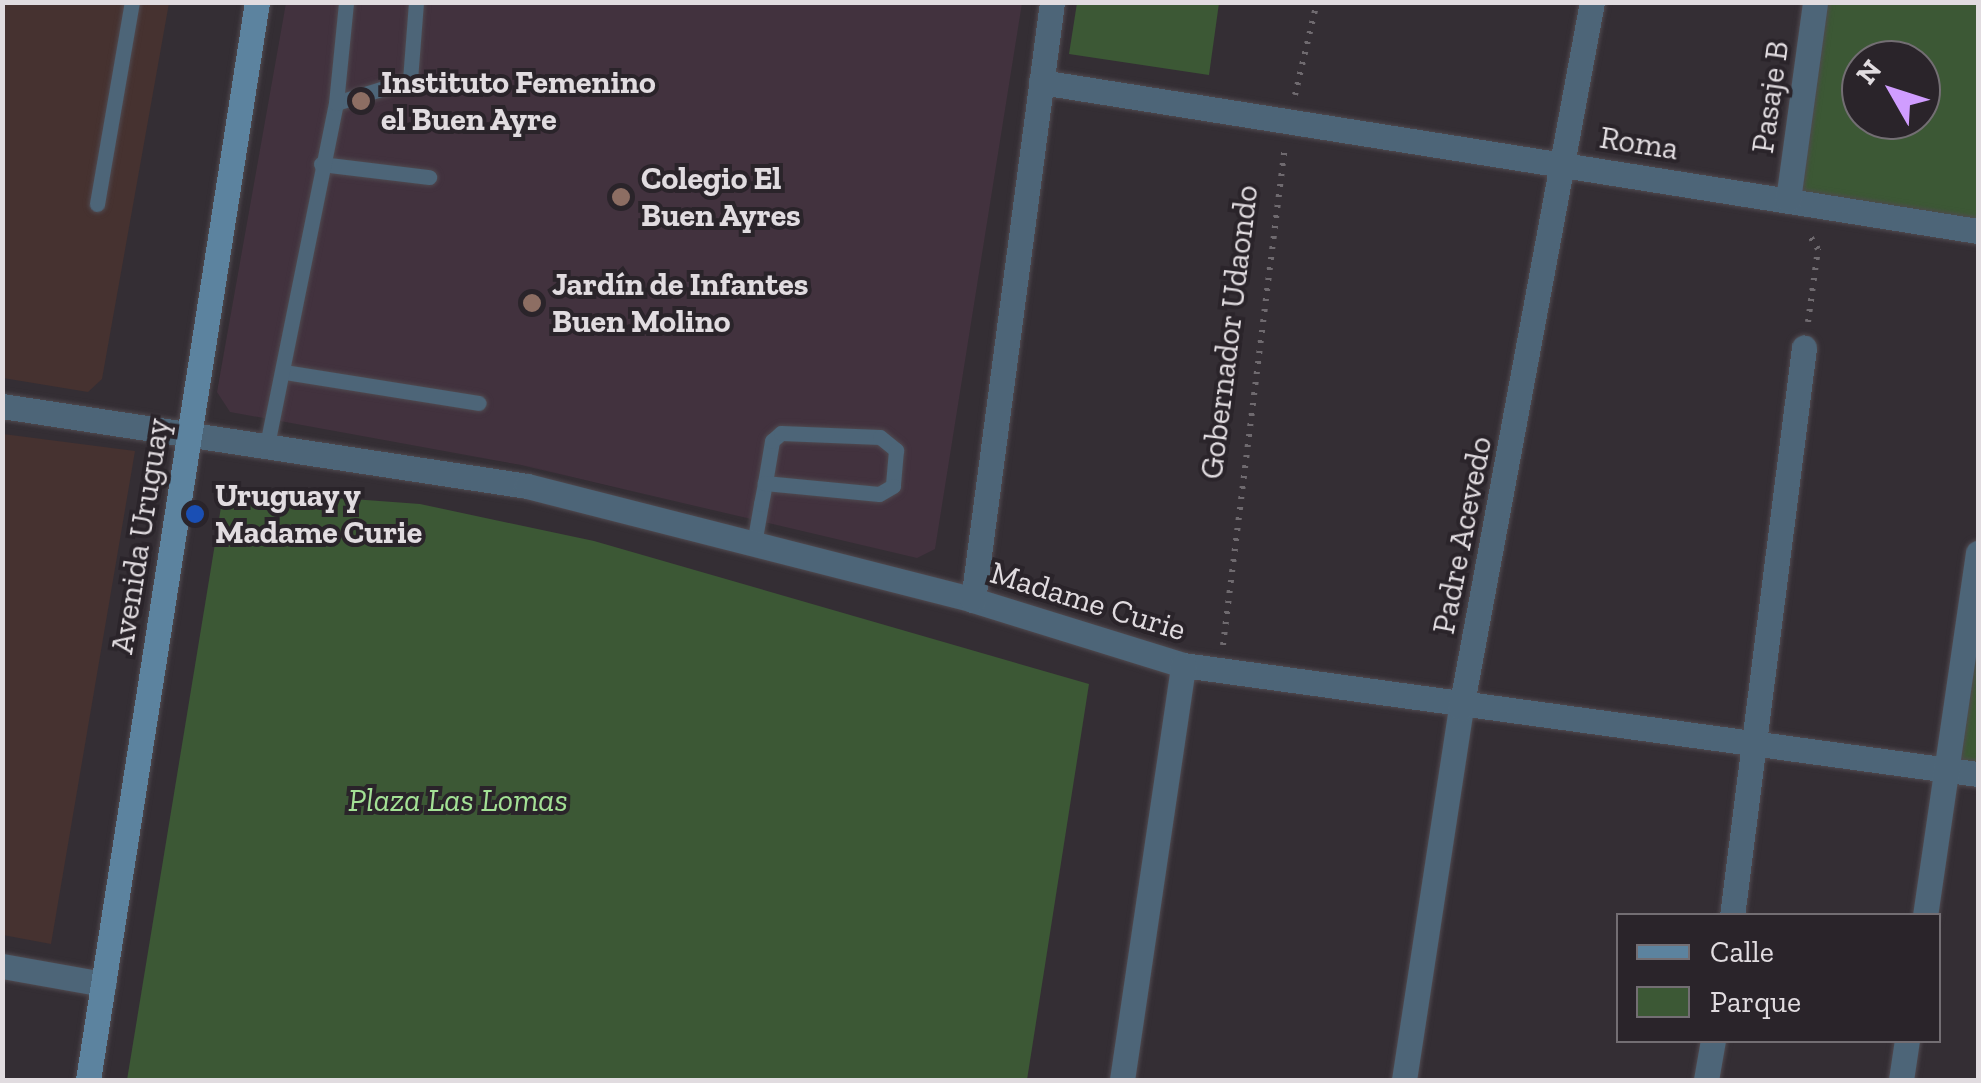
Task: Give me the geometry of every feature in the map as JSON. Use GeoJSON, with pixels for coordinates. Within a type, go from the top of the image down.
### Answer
{"type":"FeatureCollection","features":[{"type":"Feature","properties":{"kind":"main road","name":"Avenida Uruguay"},"geometry":{"type":"LineString","coordinates":[[88,1080],[257,2]]}},
{"type":"Feature","properties":{"kind":"street"},"geometry":{"type":"LineString","coordinates":[[974,600],[1052,2]]}},
{"type":"Feature","properties":{"kind":"street","name":"Padre Acevedo"},"geometry":{"type":"LineString","coordinates":[[1404,1080],[1462,708],[1568,164],[1592,2]]}},
{"type":"Feature","properties":{"kind":"street","name":"Pasaje B"},"geometry":{"type":"LineString","coordinates":[[1788,200],[1816,2]]}},
{"type":"Feature","properties":{"kind":"street","name":"Roma"},"geometry":{"type":"LineString","coordinates":[[1041,82],[1978,231]]}},
{"type":"Feature","properties":{"kind":"street"},"geometry":{"type":"LineString","coordinates":[[1732,913],[1760,737],[1804,348]]}},
{"type":"Feature","properties":{"kind":"street","name":"Madame Curie"},"geometry":{"type":"LineString","coordinates":[[2,406],[527,486],[974,600],[1183,665],[1462,708],[1760,737],[1978,774]]}},
{"type":"Feature","properties":{"kind":"street"},"geometry":{"type":"LineString","coordinates":[[1925,913],[1978,553]]}},
{"type":"Feature","properties":{"kind":"street"},"geometry":{"type":"LineString","coordinates":[[1122,1080],[1183,665]]}},
{"type":"Feature","properties":{"kind":"street"},"geometry":{"type":"LineString","coordinates":[[2,966],[103,984]]}},
{"type":"Feature","properties":{"kind":"street"},"geometry":{"type":"LineString","coordinates":[[1706,1080],[1712,1043]]}},
{"type":"Feature","properties":{"kind":"street"},"geometry":{"type":"LineString","coordinates":[[1901,1080],[1907,1043]]}},
{"type":"Feature","properties":{"kind":"lane"},"geometry":{"type":"LineString","coordinates":[[96,204],[132,2]]}},
{"type":"Feature","properties":{"kind":"lane"},"geometry":{"type":"LineString","coordinates":[[267,444],[286,372],[320,164],[336,103],[346,2]]}},
{"type":"Feature","properties":{"kind":"lane"},"geometry":{"type":"LineString","coordinates":[[336,103],[410,80],[416,2]]}},
{"type":"Feature","properties":{"kind":"lane"},"geometry":{"type":"LineString","coordinates":[[320,164],[429,177]]}},
{"type":"Feature","properties":{"kind":"lane"},"geometry":{"type":"LineString","coordinates":[[286,372],[478,403]]}},
{"type":"Feature","properties":{"kind":"lane"},"geometry":{"type":"LineString","coordinates":[[754,544],[764,483],[772,441],[793,430],[880,437],[896,450],[892,486],[878,494],[764,483]]}},
{"type":"Feature","properties":{"kind":"path","name":"Gobernador Udaondo"},"geometry":{"type":"LineString","coordinates":[[1220,671],[1289,119],[1317,2]]}},
{"type":"Feature","properties":{"kind":"path"},"geometry":{"type":"LineString","coordinates":[[1788,200],[1818,249],[1804,348]]}},
{"type":"Feature","properties":{"kind":"shaded area"},"geometry":{"type":"Polygon","coordinates":[[[2,3],[169,3],[102,379],[88,392],[3,378],[2,3]]]}},
{"type":"Feature","properties":{"kind":"shaded area","name":"Colegio El Buen Ayres"},"geometry":{"type":"Polygon","coordinates":[[[286,3],[1022,3],[935,549],[917,558],[521,465],[230,412],[217,392],[286,3]]]}},
{"type":"Feature","properties":{"kind":"shaded area"},"geometry":{"type":"Polygon","coordinates":[[[3,434],[135,451],[51,944],[3,935],[3,434]]]}},
{"type":"Feature","properties":{"kind":"green space"},"geometry":{"type":"Polygon","coordinates":[[[1077,3],[1219,3],[1209,75],[1069,54],[1077,3]]]}},
{"type":"Feature","properties":{"kind":"green space"},"geometry":{"type":"Polygon","coordinates":[[[1815,3],[1978,3],[1978,231],[1788,200],[1815,3]]]}},
{"type":"Feature","properties":{"kind":"green space","name":"Plaza Las Lomas"},"geometry":{"type":"Polygon","coordinates":[[[245,491],[420,504],[594,541],[1089,684],[1027,1080],[127,1080],[222,501],[245,491]]]}},
{"type":"Feature","properties":{"kind":"green space"},"geometry":{"type":"Polygon","coordinates":[[[1978,553],[1978,774],[1947,768],[1978,553]]]}},
{"type":"Feature","properties":{"kind":"place","name":"Instituto Femenino el Buen Ayre"},"geometry":{"type":"Point","coordinates":[361,101]}},
{"type":"Feature","properties":{"kind":"place","name":"Colegio El Buen Ayres"},"geometry":{"type":"Point","coordinates":[621,197]}},
{"type":"Feature","properties":{"kind":"place","name":"Jardín de Infantes Buen Molino"},"geometry":{"type":"Point","coordinates":[532,303]}},
{"type":"Feature","properties":{"kind":"place","name":"Uruguay y Madame Curie"},"geometry":{"type":"Point","coordinates":[195,514]}}]}
